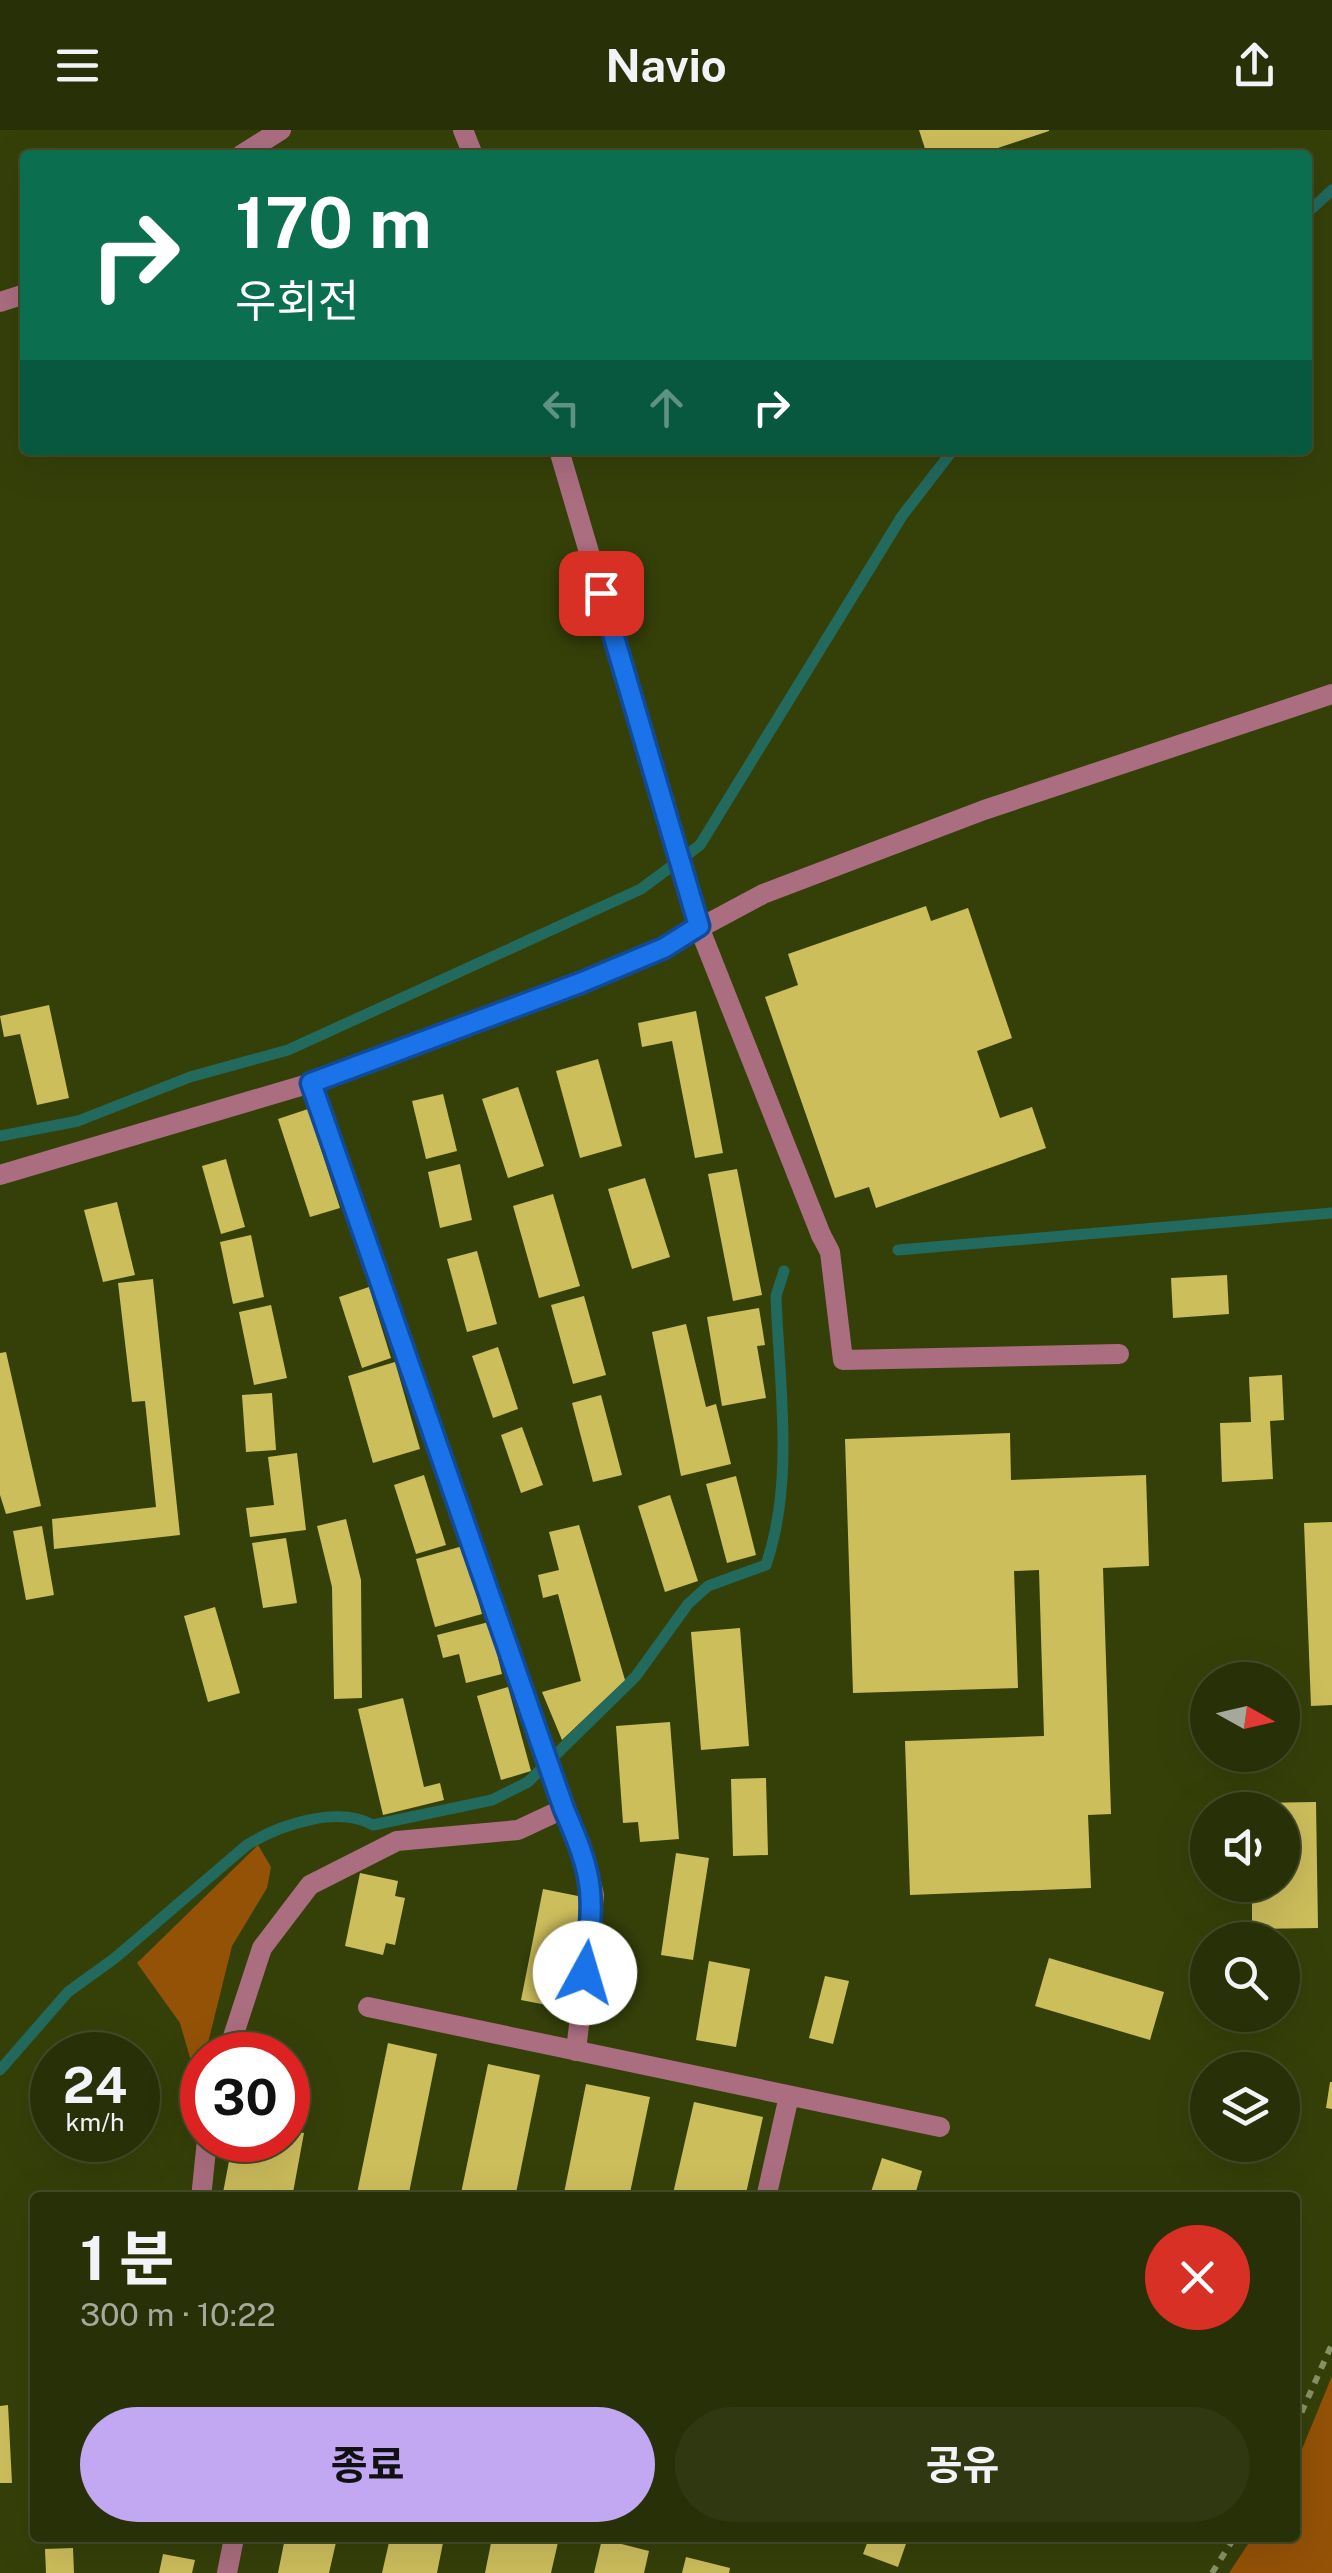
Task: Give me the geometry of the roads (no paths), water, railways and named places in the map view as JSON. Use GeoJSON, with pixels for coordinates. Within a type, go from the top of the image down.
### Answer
{"type":"FeatureCollection","features":[{"type":"Feature","properties":{"kind":"street"},"geometry":{"type":"LineString","coordinates":[[249,150],[280,130]]}},
{"type":"Feature","properties":{"kind":"street"},"geometry":{"type":"LineString","coordinates":[[560,455],[699,926],[830,1252],[843,1360],[1119,1354]]}},
{"type":"Feature","properties":{"kind":"street"},"geometry":{"type":"LineString","coordinates":[[0,1175],[311,1083],[664,948],[763,894],[984,810],[1332,694]]}},
{"type":"Feature","properties":{"kind":"street"},"geometry":{"type":"LineString","coordinates":[[311,1083],[564,1809],[585,1857],[594,1895],[576,2051]]}},
{"type":"Feature","properties":{"kind":"street"},"geometry":{"type":"LineString","coordinates":[[235,2032],[262,1948],[310,1885],[397,1841],[518,1830],[564,1809]]}},
{"type":"Feature","properties":{"kind":"street"},"geometry":{"type":"LineString","coordinates":[[368,2007],[940,2127]]}},
{"type":"Feature","properties":{"kind":"street"},"geometry":{"type":"LineString","coordinates":[[767,2192],[789,2096]]}},
{"type":"Feature","properties":{"kind":"street"},"geometry":{"type":"LineString","coordinates":[[203,2192],[205,2162]]}},
{"type":"Feature","properties":{"kind":"street"},"geometry":{"type":"LineString","coordinates":[[226,2573],[233,2542]]}},
{"type":"Feature","properties":{"kind":"waterway"},"geometry":{"type":"LineString","coordinates":[[1312,208],[1332,190]]}},
{"type":"Feature","properties":{"kind":"waterway"},"geometry":{"type":"LineString","coordinates":[[0,1136],[78,1121],[190,1077],[288,1050],[641,889],[700,845],[902,516],[949,455]]}},
{"type":"Feature","properties":{"kind":"waterway"},"geometry":{"type":"LineString","coordinates":[[898,1250],[1332,1213]]}},
{"type":"Feature","properties":{"kind":"waterway"},"geometry":{"type":"LineString","coordinates":[[0,2070],[68,1992],[115,1958],[247,1845],[309,1820],[343,1817],[373,1825],[492,1800],[528,1782],[636,1676],[688,1604],[708,1586],[766,1565],[775,1533],[783,1466],[776,1296],[784,1271]]}}]}
